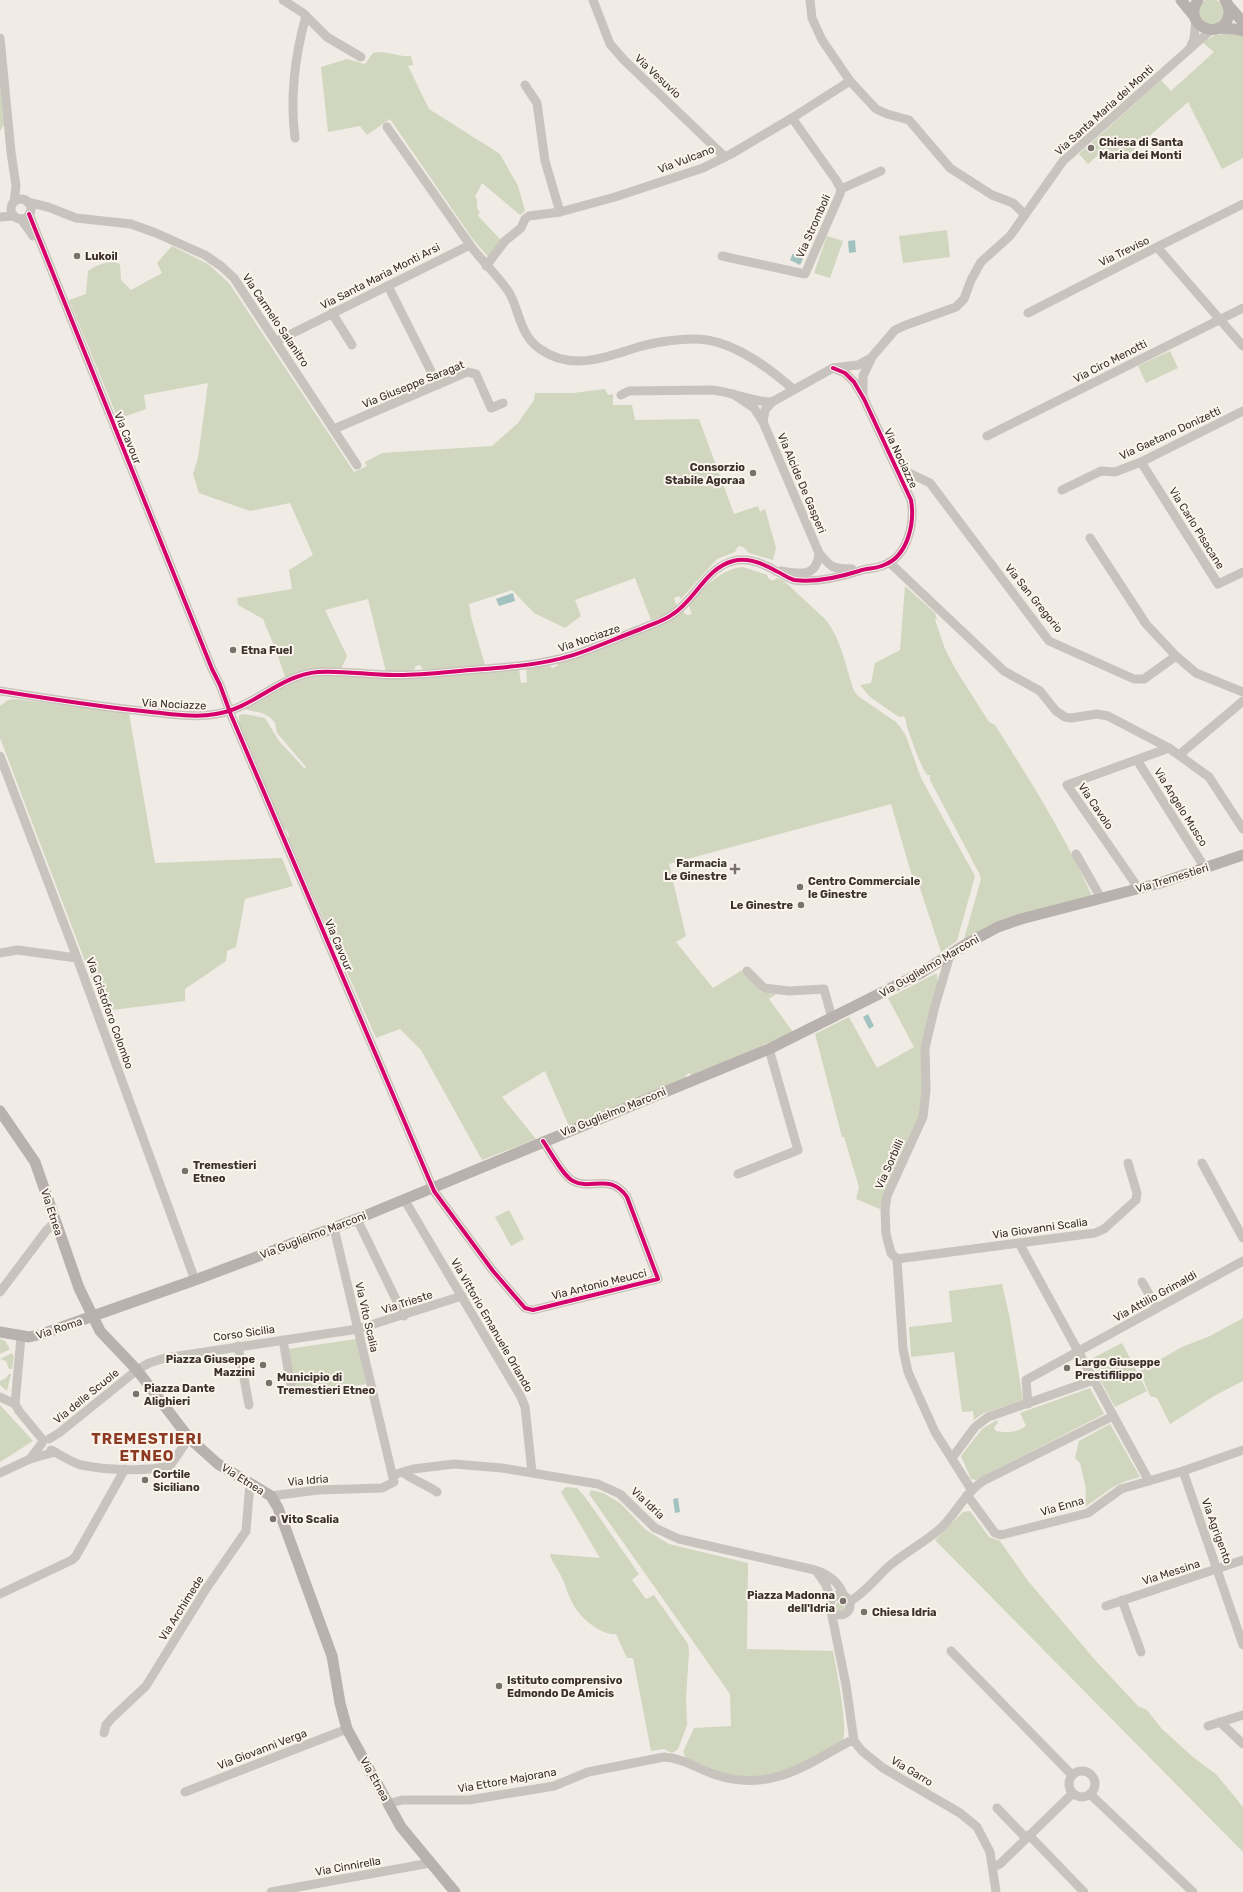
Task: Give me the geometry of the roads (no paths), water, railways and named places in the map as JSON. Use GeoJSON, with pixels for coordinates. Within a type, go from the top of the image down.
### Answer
{"type":"FeatureCollection","features":[{"type":"Feature","properties":{"kind":"main road"},"geometry":{"type":"LineString","coordinates":[[1181,0],[1202,27],[1243,31]]}},
{"type":"Feature","properties":{"kind":"main road"},"geometry":{"type":"LineString","coordinates":[[1195,18],[1194,8],[1198,0]]}},
{"type":"Feature","properties":{"kind":"main road"},"geometry":{"type":"LineString","coordinates":[[1214,29],[1227,20],[1229,12],[1226,2]]}},
{"type":"Feature","properties":{"kind":"main road"},"geometry":{"type":"LineString","coordinates":[[1226,2],[1243,22]]}},
{"type":"Feature","properties":{"kind":"main road","name":"Via Tremestieri"},"geometry":{"type":"LineString","coordinates":[[1101,898],[1138,889],[1243,855]]}},
{"type":"Feature","properties":{"kind":"main road","name":"Via Guglielmo Marconi"},"geometry":{"type":"LineString","coordinates":[[93,1316],[195,1280],[357,1219],[432,1186],[769,1049],[921,973],[968,943],[998,927],[1021,919],[1101,898]]}},
{"type":"Feature","properties":{"kind":"main road","name":"Via Etnea"},"geometry":{"type":"LineString","coordinates":[[0,1111],[35,1162],[79,1288],[100,1331],[137,1370],[189,1438],[218,1464],[271,1496],[278,1508],[332,1656],[343,1715],[347,1728],[401,1827],[455,1892]]}},
{"type":"Feature","properties":{"kind":"main road","name":"Via Roma"},"geometry":{"type":"LineString","coordinates":[[0,1332],[21,1337],[28,1337],[42,1334],[93,1316]]}},
{"type":"Feature","properties":{"kind":"street"},"geometry":{"type":"LineString","coordinates":[[283,0],[306,16],[327,38],[361,57]]}},
{"type":"Feature","properties":{"kind":"street","name":"Via Vesuvio"},"geometry":{"type":"LineString","coordinates":[[593,0],[610,44],[624,60],[725,157]]}},
{"type":"Feature","properties":{"kind":"street"},"geometry":{"type":"LineString","coordinates":[[810,0],[816,28],[850,81],[876,109],[909,120],[950,168],[992,195],[1013,203],[1025,215]]}},
{"type":"Feature","properties":{"kind":"street"},"geometry":{"type":"LineString","coordinates":[[295,138],[293,116],[296,71],[306,16]]}},
{"type":"Feature","properties":{"kind":"street"},"geometry":{"type":"LineString","coordinates":[[1189,49],[1194,39],[1195,18]]}},
{"type":"Feature","properties":{"kind":"street","name":"Via Santa Maria dei Monti"},"geometry":{"type":"LineString","coordinates":[[793,389],[833,368],[854,366],[871,358],[895,330],[961,304],[971,280],[981,262],[1004,243],[1063,161],[1189,49],[1214,29]]}},
{"type":"Feature","properties":{"kind":"street"},"geometry":{"type":"LineString","coordinates":[[0,38],[11,152],[19,202]]}},
{"type":"Feature","properties":{"kind":"street","name":"Via Vulcano"},"geometry":{"type":"LineString","coordinates":[[486,266],[505,241],[521,228],[525,219],[529,216],[560,212],[615,197],[703,168],[792,118],[850,81]]}},
{"type":"Feature","properties":{"kind":"street"},"geometry":{"type":"LineString","coordinates":[[525,85],[537,103],[545,161],[560,212]]}},
{"type":"Feature","properties":{"kind":"street","name":"Via Stromboli"},"geometry":{"type":"LineString","coordinates":[[722,256],[805,274],[840,194],[840,189],[792,118]]}},
{"type":"Feature","properties":{"kind":"street"},"geometry":{"type":"LineString","coordinates":[[387,127],[470,245],[510,294],[521,326],[534,344],[550,355],[572,360],[594,360],[649,345],[682,340],[707,340],[728,346],[783,380],[793,389],[772,402],[765,410],[763,422]]}},
{"type":"Feature","properties":{"kind":"street"},"geometry":{"type":"LineString","coordinates":[[840,189],[881,171]]}},
{"type":"Feature","properties":{"kind":"street"},"geometry":{"type":"LineString","coordinates":[[0,212],[19,202]]}},
{"type":"Feature","properties":{"kind":"street"},"geometry":{"type":"LineString","coordinates":[[19,202],[30,207],[23,215]]}},
{"type":"Feature","properties":{"kind":"street"},"geometry":{"type":"LineString","coordinates":[[19,202],[11,211],[23,215]]}},
{"type":"Feature","properties":{"kind":"street","name":"Via Carmelo Salanitro"},"geometry":{"type":"LineString","coordinates":[[19,202],[48,207],[76,218],[120,222],[143,228],[205,255],[234,278],[357,465]]}},
{"type":"Feature","properties":{"kind":"street"},"geometry":{"type":"LineString","coordinates":[[1157,247],[1243,204]]}},
{"type":"Feature","properties":{"kind":"street"},"geometry":{"type":"LineString","coordinates":[[0,217],[23,215],[48,207]]}},
{"type":"Feature","properties":{"kind":"street","name":"Via Cavour"},"geometry":{"type":"LineString","coordinates":[[23,215],[61,304],[75,330],[212,669],[223,707],[229,711],[432,1186]]}},
{"type":"Feature","properties":{"kind":"street","name":"Via Santa Maria Monti Arsi"},"geometry":{"type":"LineString","coordinates":[[276,341],[470,245]]}},
{"type":"Feature","properties":{"kind":"street","name":"Via Treviso"},"geometry":{"type":"LineString","coordinates":[[1028,313],[1157,247],[1243,346]]}},
{"type":"Feature","properties":{"kind":"street"},"geometry":{"type":"LineString","coordinates":[[388,286],[438,385]]}},
{"type":"Feature","properties":{"kind":"street","name":"Via Ciro Menotti"},"geometry":{"type":"LineString","coordinates":[[987,436],[1243,308]]}},
{"type":"Feature","properties":{"kind":"street"},"geometry":{"type":"LineString","coordinates":[[332,313],[352,345]]}},
{"type":"Feature","properties":{"kind":"street"},"geometry":{"type":"LineString","coordinates":[[864,399],[863,376],[871,358]]}},
{"type":"Feature","properties":{"kind":"street","name":"Via Nociazze"},"geometry":{"type":"LineString","coordinates":[[0,691],[94,707],[176,714],[214,715],[245,705],[285,681],[313,673],[328,672],[400,675],[425,674],[525,665],[572,656],[674,614],[697,588],[729,562],[745,559],[776,570],[790,579],[803,580],[849,574],[883,566],[896,558],[906,543],[911,526],[913,509],[911,500],[864,399],[849,376],[833,368]]}},
{"type":"Feature","properties":{"kind":"street","name":"Via Giuseppe Saragat"},"geometry":{"type":"LineString","coordinates":[[334,429],[472,372],[476,374],[491,408],[503,403]]}},
{"type":"Feature","properties":{"kind":"street"},"geometry":{"type":"LineString","coordinates":[[622,395],[629,391],[644,390],[712,390],[758,401],[772,402]]}},
{"type":"Feature","properties":{"kind":"street","name":"Via Alcide De Gasperi"},"geometry":{"type":"LineString","coordinates":[[733,394],[754,408],[763,422],[819,553]]}},
{"type":"Feature","properties":{"kind":"street","name":"Via Gaetano Donizetti"},"geometry":{"type":"LineString","coordinates":[[1062,490],[1102,471],[1115,472],[1141,462],[1243,411]]}},
{"type":"Feature","properties":{"kind":"street","name":"Via Carlo Pisacane"},"geometry":{"type":"LineString","coordinates":[[1141,462],[1218,584],[1243,572]]}},
{"type":"Feature","properties":{"kind":"street","name":"Via San Gregorio"},"geometry":{"type":"LineString","coordinates":[[898,470],[905,471],[930,483],[1049,641],[1134,679],[1144,679],[1176,656]]}},
{"type":"Feature","properties":{"kind":"street"},"geometry":{"type":"LineString","coordinates":[[1090,538],[1146,624],[1176,656],[1196,673],[1243,692]]}},
{"type":"Feature","properties":{"kind":"street"},"geometry":{"type":"LineString","coordinates":[[819,553],[831,567],[839,569],[862,570]]}},
{"type":"Feature","properties":{"kind":"street"},"geometry":{"type":"LineString","coordinates":[[776,570],[798,573],[812,570],[818,563],[819,553]]}},
{"type":"Feature","properties":{"kind":"street"},"geometry":{"type":"LineString","coordinates":[[889,562],[1004,671],[1040,691],[1061,714],[1071,718],[1097,714],[1108,716],[1179,754],[1209,777],[1243,829]]}},
{"type":"Feature","properties":{"kind":"street"},"geometry":{"type":"LineString","coordinates":[[0,697],[10,693]]}},
{"type":"Feature","properties":{"kind":"street"},"geometry":{"type":"LineString","coordinates":[[1179,754],[1243,700]]}},
{"type":"Feature","properties":{"kind":"street","name":"Via Cavolo"},"geometry":{"type":"LineString","coordinates":[[1138,889],[1067,785],[1169,748]]}},
{"type":"Feature","properties":{"kind":"street","name":"Via Cristoforo Colombo"},"geometry":{"type":"LineString","coordinates":[[0,756],[77,958],[195,1280]]}},
{"type":"Feature","properties":{"kind":"street","name":"Via Angelo Musco"},"geometry":{"type":"LineString","coordinates":[[1137,760],[1206,868]]}},
{"type":"Feature","properties":{"kind":"street"},"geometry":{"type":"LineString","coordinates":[[1076,854],[1101,898]]}},
{"type":"Feature","properties":{"kind":"street"},"geometry":{"type":"LineString","coordinates":[[0,953],[17,950],[77,958]]}},
{"type":"Feature","properties":{"kind":"street","name":"Via Sorbilli"},"geometry":{"type":"LineString","coordinates":[[950,955],[935,1006],[925,1048],[926,1090],[923,1117],[887,1196],[885,1210],[886,1234],[891,1253],[897,1259],[903,1349],[908,1372],[935,1432],[952,1458],[969,1492]]}},
{"type":"Feature","properties":{"kind":"street"},"geometry":{"type":"LineString","coordinates":[[747,971],[764,988],[789,991],[824,990],[832,1018]]}},
{"type":"Feature","properties":{"kind":"street"},"geometry":{"type":"LineString","coordinates":[[738,1174],[798,1150],[769,1049]]}},
{"type":"Feature","properties":{"kind":"street","name":"Via Antonio Meucci"},"geometry":{"type":"LineString","coordinates":[[432,1186],[434,1191],[493,1271],[525,1308],[533,1310],[658,1279],[627,1197],[622,1190],[609,1184],[573,1182],[566,1176],[543,1141]]}},
{"type":"Feature","properties":{"kind":"street","name":"Via Giovanni Scalia"},"geometry":{"type":"LineString","coordinates":[[897,1259],[1087,1235],[1104,1229],[1136,1200],[1137,1193],[1128,1163]]}},
{"type":"Feature","properties":{"kind":"street"},"geometry":{"type":"LineString","coordinates":[[1202,1163],[1243,1238]]}},
{"type":"Feature","properties":{"kind":"street","name":"Via Vittorio Emanuele Orlando"},"geometry":{"type":"LineString","coordinates":[[404,1199],[462,1296],[525,1407],[532,1472]]}},
{"type":"Feature","properties":{"kind":"street"},"geometry":{"type":"LineString","coordinates":[[357,1219],[404,1316]]}},
{"type":"Feature","properties":{"kind":"street"},"geometry":{"type":"LineString","coordinates":[[0,1292],[46,1231],[56,1222]]}},
{"type":"Feature","properties":{"kind":"street","name":"Via Vito Scalia"},"geometry":{"type":"LineString","coordinates":[[334,1228],[393,1479]]}},
{"type":"Feature","properties":{"kind":"street"},"geometry":{"type":"LineString","coordinates":[[1019,1243],[1149,1481]]}},
{"type":"Feature","properties":{"kind":"street","name":"Via Attilio Grimaldi"},"geometry":{"type":"LineString","coordinates":[[1028,1404],[1026,1380],[1243,1261]]}},
{"type":"Feature","properties":{"kind":"street"},"geometry":{"type":"LineString","coordinates":[[1142,1282],[1157,1308]]}},
{"type":"Feature","properties":{"kind":"street","name":"Via Trieste"},"geometry":{"type":"LineString","coordinates":[[358,1329],[404,1316],[462,1296]]}},
{"type":"Feature","properties":{"kind":"street","name":"Corso Sicilia"},"geometry":{"type":"LineString","coordinates":[[137,1370],[149,1363],[165,1358],[358,1329]]}},
{"type":"Feature","properties":{"kind":"street"},"geometry":{"type":"LineString","coordinates":[[21,1337],[15,1404],[18,1411],[45,1441],[54,1444],[50,1452]]}},
{"type":"Feature","properties":{"kind":"street"},"geometry":{"type":"LineString","coordinates":[[283,1340],[292,1392]]}},
{"type":"Feature","properties":{"kind":"street"},"geometry":{"type":"LineString","coordinates":[[238,1346],[249,1405]]}},
{"type":"Feature","properties":{"kind":"street","name":"Via delle Scuole"},"geometry":{"type":"LineString","coordinates":[[30,1459],[45,1441],[59,1433],[137,1370]]}},
{"type":"Feature","properties":{"kind":"street"},"geometry":{"type":"LineString","coordinates":[[952,1458],[981,1421],[988,1417],[1094,1380]]}},
{"type":"Feature","properties":{"kind":"street"},"geometry":{"type":"LineString","coordinates":[[0,1397],[15,1404]]}},
{"type":"Feature","properties":{"kind":"street"},"geometry":{"type":"LineString","coordinates":[[831,1599],[837,1595],[847,1599],[858,1597],[888,1567],[943,1527],[959,1508],[969,1492],[983,1481],[1113,1416]]}},
{"type":"Feature","properties":{"kind":"street"},"geometry":{"type":"LineString","coordinates":[[0,1473],[30,1459],[50,1452],[82,1465],[144,1470],[170,1466],[189,1438]]}},
{"type":"Feature","properties":{"kind":"street","name":"Via Enna"},"geometry":{"type":"LineString","coordinates":[[969,1492],[996,1533],[1001,1535],[1088,1513],[1121,1489],[1183,1471],[1243,1450]]}},
{"type":"Feature","properties":{"kind":"street","name":"Via Idria"},"geometry":{"type":"LineString","coordinates":[[271,1496],[318,1490],[382,1488],[404,1472],[413,1469],[454,1464],[532,1472],[598,1484],[610,1488],[627,1500],[655,1528],[679,1539],[815,1570],[839,1585],[847,1599]]}},
{"type":"Feature","properties":{"kind":"street"},"geometry":{"type":"LineString","coordinates":[[0,1594],[72,1560],[76,1556],[125,1469]]}},
{"type":"Feature","properties":{"kind":"street","name":"Via Agrigento"},"geometry":{"type":"LineString","coordinates":[[1183,1471],[1243,1644]]}},
{"type":"Feature","properties":{"kind":"street"},"geometry":{"type":"LineString","coordinates":[[404,1472],[411,1479],[426,1485],[437,1492]]}},
{"type":"Feature","properties":{"kind":"street","name":"Via Archimede"},"geometry":{"type":"LineString","coordinates":[[104,1733],[106,1725],[112,1718],[146,1686],[206,1589],[246,1531],[250,1483]]}},
{"type":"Feature","properties":{"kind":"street","name":"Via Messina"},"geometry":{"type":"LineString","coordinates":[[1106,1606],[1243,1560]]}},
{"type":"Feature","properties":{"kind":"street"},"geometry":{"type":"LineString","coordinates":[[815,1570],[823,1579],[831,1599],[831,1610],[840,1654],[854,1741]]}},
{"type":"Feature","properties":{"kind":"street"},"geometry":{"type":"LineString","coordinates":[[831,1610],[836,1615],[842,1615],[848,1612],[847,1599]]}},
{"type":"Feature","properties":{"kind":"street"},"geometry":{"type":"LineString","coordinates":[[1122,1600],[1141,1652]]}},
{"type":"Feature","properties":{"kind":"street"},"geometry":{"type":"LineString","coordinates":[[840,1654],[839,1628],[842,1615]]}},
{"type":"Feature","properties":{"kind":"street"},"geometry":{"type":"LineString","coordinates":[[951,1651],[1072,1775]]}},
{"type":"Feature","properties":{"kind":"street"},"geometry":{"type":"LineString","coordinates":[[1208,1726],[1243,1715]]}},
{"type":"Feature","properties":{"kind":"street"},"geometry":{"type":"LineString","coordinates":[[1220,1722],[1243,1744]]}},
{"type":"Feature","properties":{"kind":"street","name":"Via Giovanni Verga"},"geometry":{"type":"LineString","coordinates":[[185,1792],[347,1728]]}},
{"type":"Feature","properties":{"kind":"street","name":"Via Ettore Majorana"},"geometry":{"type":"LineString","coordinates":[[388,1804],[402,1800],[469,1800],[554,1786],[588,1772],[664,1757],[685,1762],[725,1778],[761,1781],[772,1779],[805,1767],[848,1742],[854,1741]]}},
{"type":"Feature","properties":{"kind":"street","name":"Via Garro"},"geometry":{"type":"LineString","coordinates":[[854,1741],[862,1752],[883,1768],[970,1820],[983,1834],[990,1852],[996,1892]]}},
{"type":"Feature","properties":{"kind":"street"},"geometry":{"type":"LineString","coordinates":[[1080,1771],[1091,1775],[1095,1786],[1090,1794],[1081,1797],[1072,1794],[1068,1784],[1072,1775],[1080,1771]]}},
{"type":"Feature","properties":{"kind":"street"},"geometry":{"type":"LineString","coordinates":[[993,1867],[1000,1864],[1072,1794]]}},
{"type":"Feature","properties":{"kind":"street"},"geometry":{"type":"LineString","coordinates":[[1090,1794],[1193,1892]]}},
{"type":"Feature","properties":{"kind":"street"},"geometry":{"type":"LineString","coordinates":[[997,1808],[1084,1892]]}},
{"type":"Feature","properties":{"kind":"street","name":"Via Cinnirella"},"geometry":{"type":"LineString","coordinates":[[271,1892],[430,1863]]}},
{"type":"Feature","properties":{"kind":"water"},"geometry":{"type":"Polygon","coordinates":[[[855,240],[856,252],[849,253],[848,241],[855,240]]]}},
{"type":"Feature","properties":{"kind":"water"},"geometry":{"type":"Polygon","coordinates":[[[793,253],[794,255],[803,259],[800,265],[790,260],[793,253]]]}},
{"type":"Feature","properties":{"kind":"water"},"geometry":{"type":"Polygon","coordinates":[[[513,593],[515,601],[499,606],[496,599],[513,593]]]}},
{"type":"Feature","properties":{"kind":"water"},"geometry":{"type":"Polygon","coordinates":[[[868,1014],[874,1026],[869,1029],[863,1017],[868,1014]]]}},
{"type":"Feature","properties":{"kind":"water"},"geometry":{"type":"Polygon","coordinates":[[[678,1498],[680,1512],[675,1513],[673,1499],[678,1498]]]}},
{"type":"Feature","properties":{"kind":"place","name":"Chiesa di Santa Maria dei Monti"},"geometry":{"type":"Point","coordinates":[1091,148]}},
{"type":"Feature","properties":{"kind":"place","name":"Lukoil"},"geometry":{"type":"Point","coordinates":[77,256]}},
{"type":"Feature","properties":{"kind":"place","name":"Consorzio Stabile Agoraa"},"geometry":{"type":"Point","coordinates":[753,473]}},
{"type":"Feature","properties":{"kind":"place","name":"Etna Fuel"},"geometry":{"type":"Point","coordinates":[233,650]}},
{"type":"Feature","properties":{"kind":"place","name":"Farmacia Le Ginestre"},"geometry":{"type":"Point","coordinates":[735,869]}},
{"type":"Feature","properties":{"kind":"place","name":"Centro Commerciale le Ginestre"},"geometry":{"type":"Point","coordinates":[800,887]}},
{"type":"Feature","properties":{"kind":"place","name":"Le Ginestre"},"geometry":{"type":"Point","coordinates":[801,905]}},
{"type":"Feature","properties":{"kind":"place","name":"Tremestieri Etneo"},"geometry":{"type":"Point","coordinates":[185,1171]}},
{"type":"Feature","properties":{"kind":"place","name":"Piazza Giuseppe Mazzini"},"geometry":{"type":"Point","coordinates":[263,1365]}},
{"type":"Feature","properties":{"kind":"place","name":"Largo Giuseppe Prestifilippo"},"geometry":{"type":"Point","coordinates":[1067,1368]}},
{"type":"Feature","properties":{"kind":"place","name":"Municipio di Tremestieri Etneo"},"geometry":{"type":"Point","coordinates":[269,1383]}},
{"type":"Feature","properties":{"kind":"place","name":"Piazza Dante Alighieri"},"geometry":{"type":"Point","coordinates":[136,1394]}},
{"type":"Feature","properties":{"kind":"place","name":"Cortile Siciliano"},"geometry":{"type":"Point","coordinates":[145,1480]}},
{"type":"Feature","properties":{"kind":"place","name":"Vito Scalia"},"geometry":{"type":"Point","coordinates":[273,1519]}},
{"type":"Feature","properties":{"kind":"place","name":"Piazza Madonna dell'Idria"},"geometry":{"type":"Point","coordinates":[843,1601]}},
{"type":"Feature","properties":{"kind":"place","name":"Chiesa Idria"},"geometry":{"type":"Point","coordinates":[864,1612]}},
{"type":"Feature","properties":{"kind":"place","name":"Istituto comprensivo Edmondo De Amicis"},"geometry":{"type":"Point","coordinates":[499,1686]}},
{"type":"Feature","properties":{"kind":"district","name":"TREMESTIERI ETNEO"},"geometry":{"type":"Point","coordinates":[147,1448]}}]}
